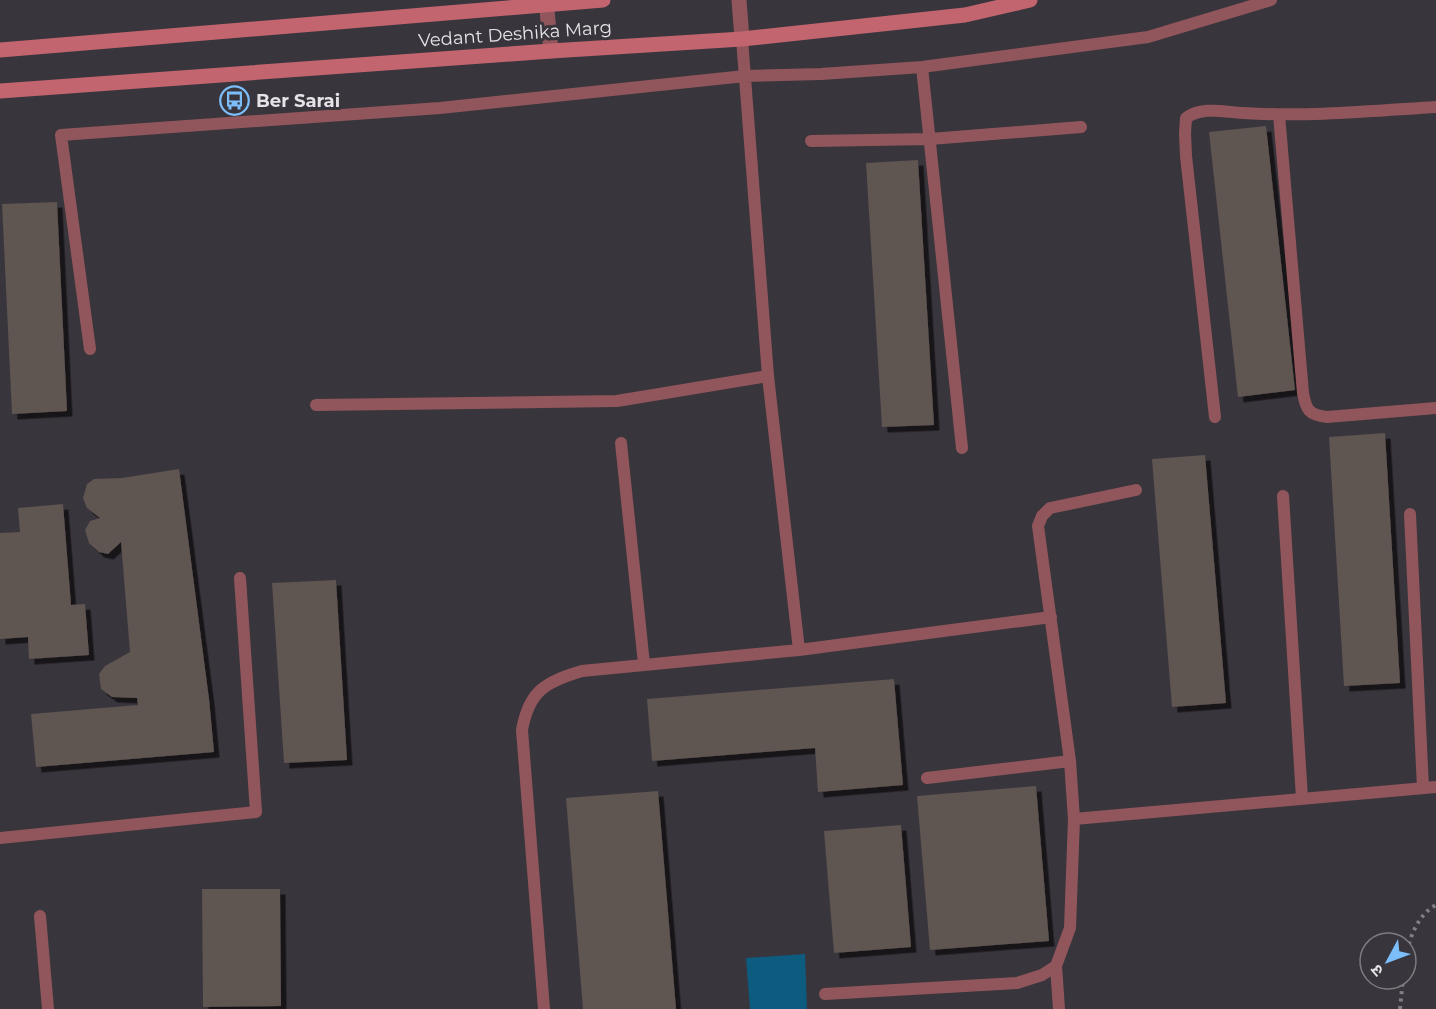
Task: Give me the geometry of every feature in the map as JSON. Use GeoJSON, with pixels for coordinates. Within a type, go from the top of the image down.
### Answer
{"type":"FeatureCollection","features":[{"type":"Feature","properties":{"kind":"main road","name":"Vedant Deshika Marg"},"geometry":{"type":"LineString","coordinates":[[0,50],[603,0]]}},
{"type":"Feature","properties":{"kind":"main road","name":"Vedant Deshika Marg"},"geometry":{"type":"LineString","coordinates":[[0,91],[742,39],[965,15],[1030,0]]}},
{"type":"Feature","properties":{"kind":"street"},"geometry":{"type":"LineString","coordinates":[[739,0],[742,39]]}},
{"type":"Feature","properties":{"kind":"street"},"geometry":{"type":"LineString","coordinates":[[546,3],[551,51]]}},
{"type":"Feature","properties":{"kind":"lane"},"geometry":{"type":"LineString","coordinates":[[90,349],[61,135],[440,108],[746,76],[821,74],[922,67],[1148,37],[1271,0]]}},
{"type":"Feature","properties":{"kind":"lane"},"geometry":{"type":"LineString","coordinates":[[742,39],[768,376],[799,650]]}},
{"type":"Feature","properties":{"kind":"lane"},"geometry":{"type":"LineString","coordinates":[[922,67],[962,448]]}},
{"type":"Feature","properties":{"kind":"lane"},"geometry":{"type":"LineString","coordinates":[[1215,417],[1186,156],[1186,118],[1194,112],[1208,111],[1280,115],[1436,107]]}},
{"type":"Feature","properties":{"kind":"lane"},"geometry":{"type":"LineString","coordinates":[[1280,115],[1305,406],[1314,415],[1327,417],[1436,408]]}},
{"type":"Feature","properties":{"kind":"lane"},"geometry":{"type":"LineString","coordinates":[[812,141],[930,139],[1082,127]]}},
{"type":"Feature","properties":{"kind":"lane"},"geometry":{"type":"LineString","coordinates":[[316,405],[617,401],[768,376]]}},
{"type":"Feature","properties":{"kind":"lane"},"geometry":{"type":"LineString","coordinates":[[621,443],[644,664]]}},
{"type":"Feature","properties":{"kind":"lane"},"geometry":{"type":"LineString","coordinates":[[1059,1009],[1056,966],[1070,928],[1074,819],[1070,761],[1038,526],[1041,516],[1050,508],[1136,490]]}},
{"type":"Feature","properties":{"kind":"lane"},"geometry":{"type":"LineString","coordinates":[[1283,496],[1302,798]]}},
{"type":"Feature","properties":{"kind":"lane"},"geometry":{"type":"LineString","coordinates":[[1074,819],[1430,787],[1410,514]]}},
{"type":"Feature","properties":{"kind":"lane"},"geometry":{"type":"LineString","coordinates":[[0,838],[256,812],[240,578]]}},
{"type":"Feature","properties":{"kind":"lane"},"geometry":{"type":"LineString","coordinates":[[544,1009],[522,730],[525,711],[538,692],[560,677],[582,671],[799,650],[1051,617]]}},
{"type":"Feature","properties":{"kind":"lane"},"geometry":{"type":"LineString","coordinates":[[927,778],[1070,761]]}},
{"type":"Feature","properties":{"kind":"lane"},"geometry":{"type":"LineString","coordinates":[[40,916],[48,1009]]}},
{"type":"Feature","properties":{"kind":"lane"},"geometry":{"type":"LineString","coordinates":[[825,994],[1017,983],[1042,975],[1056,966]]}},
{"type":"Feature","properties":{"kind":"path"},"geometry":{"type":"LineString","coordinates":[[1413,931],[1430,908],[1436,905]]}},
{"type":"Feature","properties":{"kind":"path"},"geometry":{"type":"LineString","coordinates":[[1400,1009],[1402,991]]}},
{"type":"Feature","properties":{"kind":"water"},"geometry":{"type":"Polygon","coordinates":[[[805,954],[807,1009],[750,1009],[746,958],[805,954]]]}},
{"type":"Feature","properties":{"kind":"building"},"geometry":{"type":"Polygon","coordinates":[[[1266,126],[1295,390],[1238,397],[1209,132],[1266,126]]]}},
{"type":"Feature","properties":{"kind":"building"},"geometry":{"type":"Polygon","coordinates":[[[918,160],[934,425],[882,427],[866,163],[918,160]]]}},
{"type":"Feature","properties":{"kind":"building"},"geometry":{"type":"Polygon","coordinates":[[[57,202],[67,411],[12,414],[2,204],[57,202]]]}},
{"type":"Feature","properties":{"kind":"building"},"geometry":{"type":"Polygon","coordinates":[[[1385,433],[1400,683],[1344,686],[1329,437],[1385,433]]]}},
{"type":"Feature","properties":{"kind":"building"},"geometry":{"type":"Polygon","coordinates":[[[1205,455],[1226,703],[1172,707],[1152,459],[1205,455]]]}},
{"type":"Feature","properties":{"kind":"building"},"geometry":{"type":"Polygon","coordinates":[[[179,469],[214,752],[36,767],[31,714],[138,705],[137,698],[112,697],[101,689],[99,674],[105,666],[130,652],[121,542],[108,554],[99,552],[89,543],[85,530],[90,521],[100,518],[87,508],[83,498],[87,484],[94,479],[122,478],[179,469]]]}},
{"type":"Feature","properties":{"kind":"building"},"geometry":{"type":"Polygon","coordinates":[[[63,504],[71,605],[85,604],[89,655],[29,659],[28,637],[0,639],[0,533],[20,532],[18,508],[63,504]]]}},
{"type":"Feature","properties":{"kind":"building"},"geometry":{"type":"Polygon","coordinates":[[[336,580],[347,760],[284,763],[272,583],[336,580]]]}},
{"type":"Feature","properties":{"kind":"building"},"geometry":{"type":"Polygon","coordinates":[[[894,679],[903,785],[818,792],[815,748],[652,761],[647,699],[894,679]]]}},
{"type":"Feature","properties":{"kind":"building"},"geometry":{"type":"Polygon","coordinates":[[[1036,786],[1049,941],[930,950],[917,796],[1036,786]]]}},
{"type":"Feature","properties":{"kind":"building"},"geometry":{"type":"Polygon","coordinates":[[[658,791],[676,1009],[583,1009],[566,798],[658,791]]]}},
{"type":"Feature","properties":{"kind":"building"},"geometry":{"type":"Polygon","coordinates":[[[901,825],[911,947],[834,953],[824,831],[901,825]]]}},
{"type":"Feature","properties":{"kind":"building"},"geometry":{"type":"Polygon","coordinates":[[[202,889],[280,889],[281,1006],[203,1007],[202,889]]]}},
{"type":"Feature","properties":{"kind":"place","name":"Ber Sarai"},"geometry":{"type":"Point","coordinates":[235,101]}}]}
